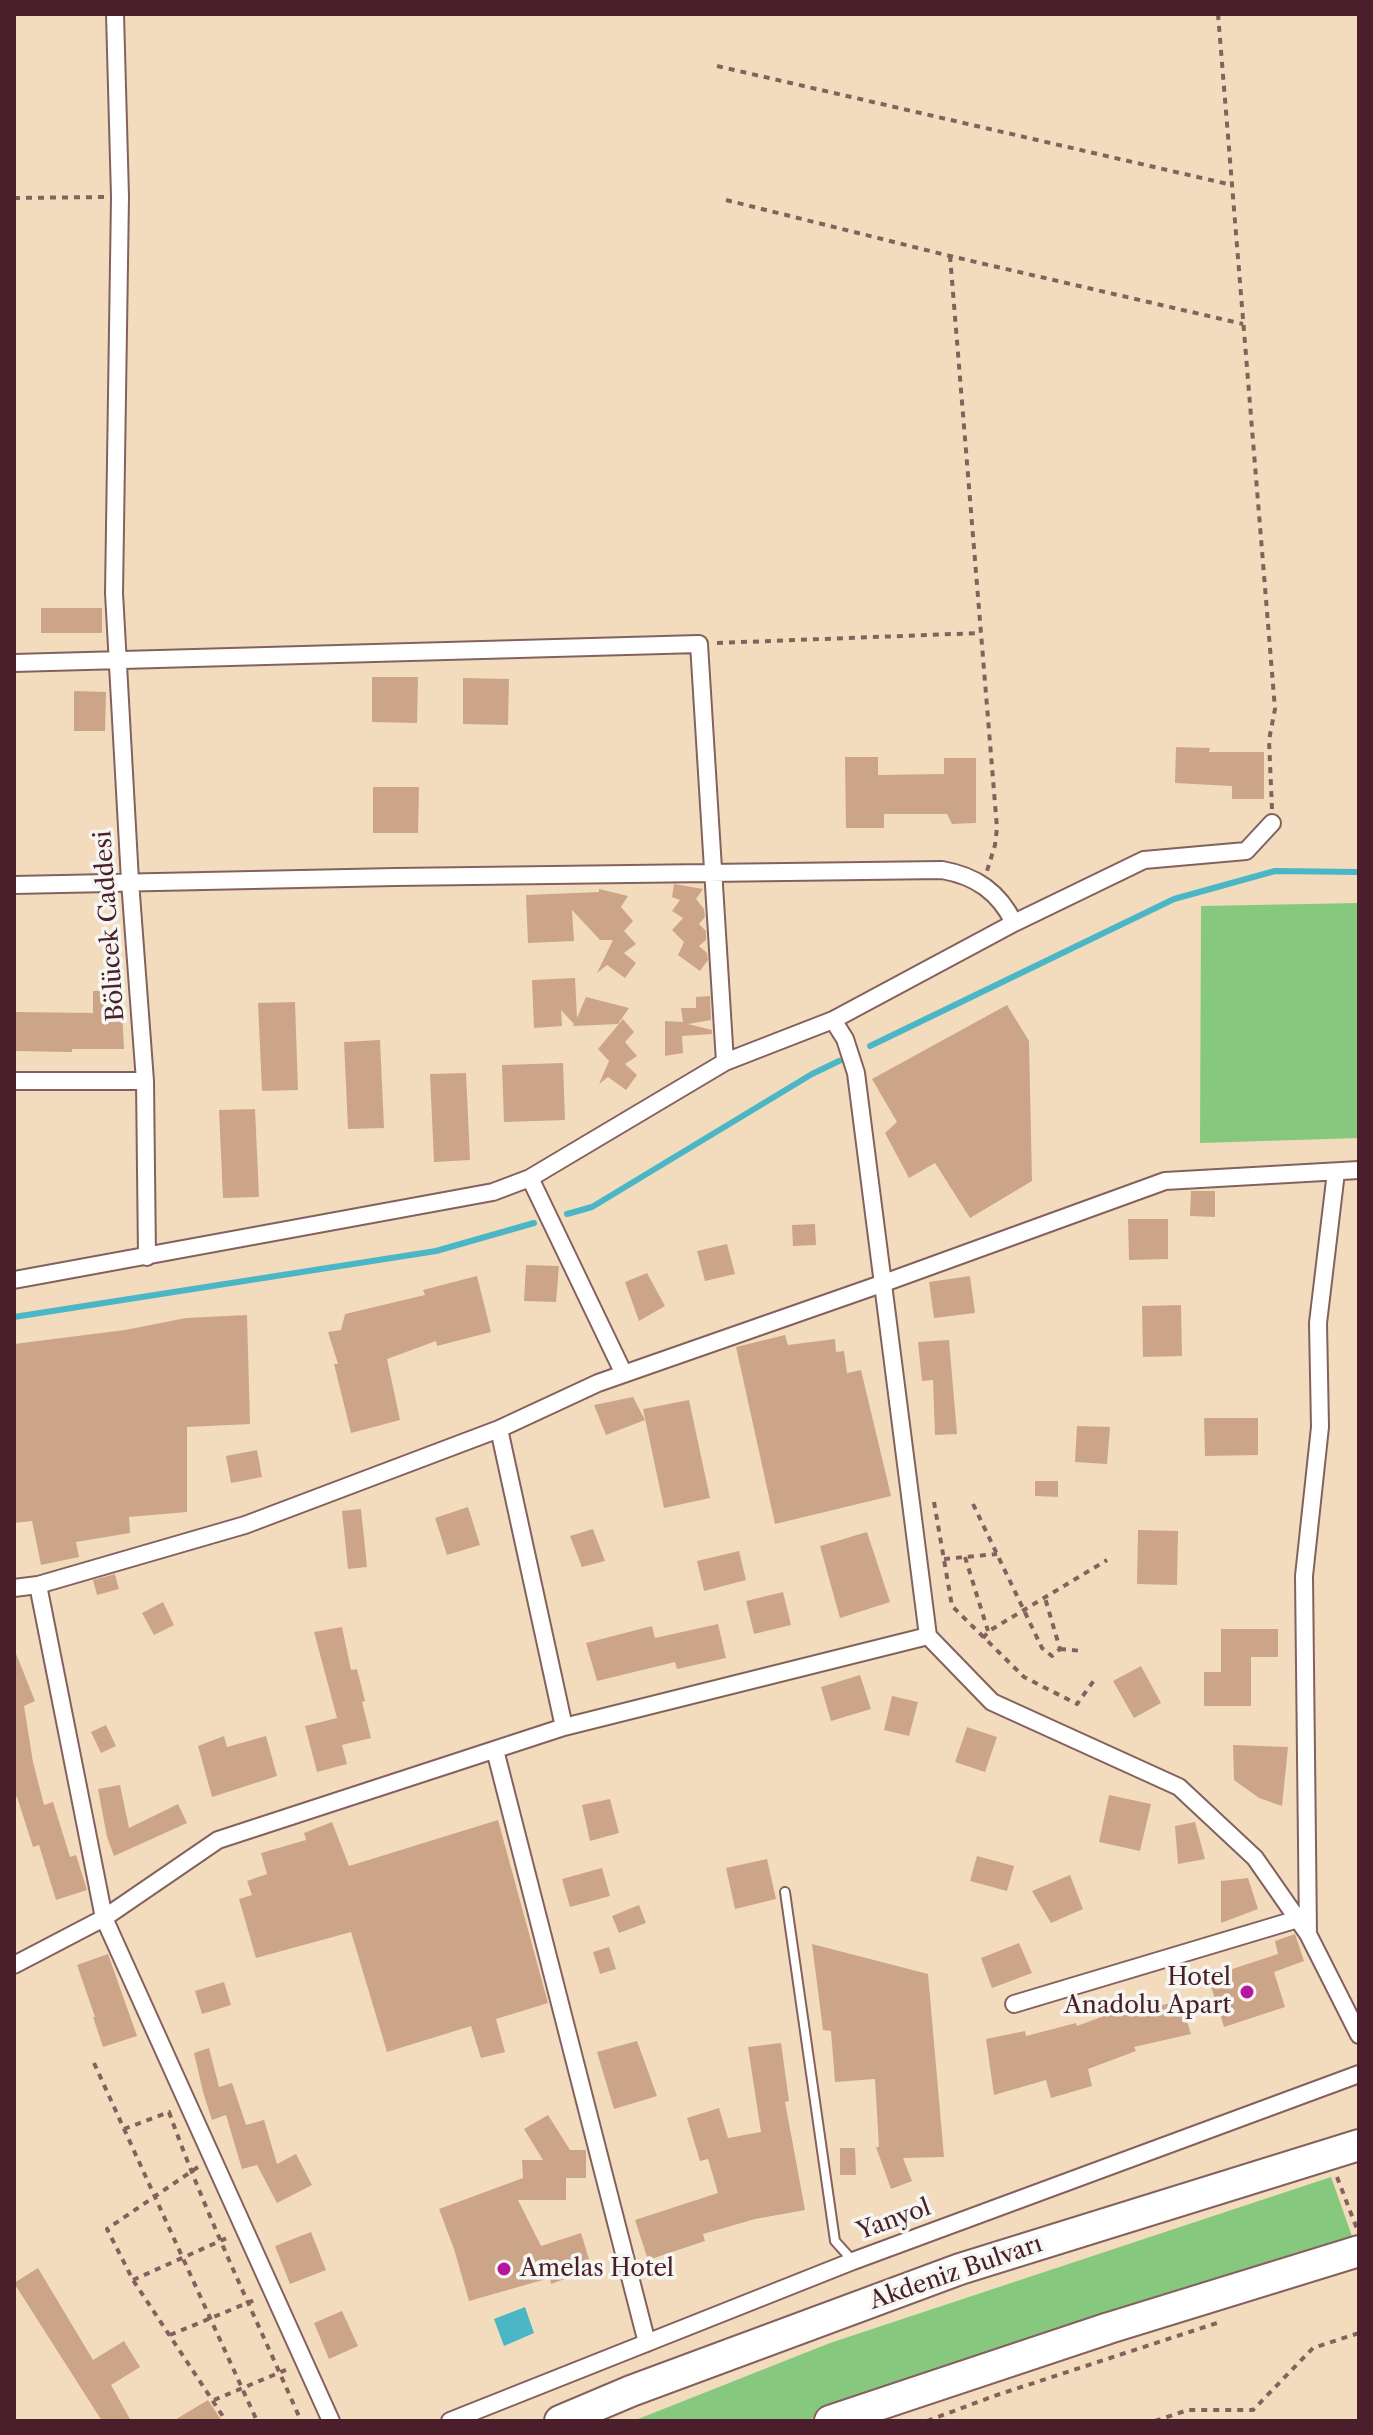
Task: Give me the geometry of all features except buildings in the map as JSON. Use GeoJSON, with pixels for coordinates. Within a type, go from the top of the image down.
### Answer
{"type":"FeatureCollection","features":[{"type":"Feature","properties":{"kind":"highway","name":"Akdeniz Bulvarı"},"geometry":{"type":"LineString","coordinates":[[560,2421],[631,2391],[960,2269],[1359,2145]]}},
{"type":"Feature","properties":{"kind":"highway"},"geometry":{"type":"LineString","coordinates":[[830,2421],[1109,2328],[1359,2251]]}},
{"type":"Feature","properties":{"kind":"street","name":"Bölücek Caddesi"},"geometry":{"type":"LineString","coordinates":[[115,14],[120,197],[114,593],[145,1081],[147,1257]]}},
{"type":"Feature","properties":{"kind":"street"},"geometry":{"type":"LineString","coordinates":[[14,663],[699,644],[725,1062]]}},
{"type":"Feature","properties":{"kind":"street"},"geometry":{"type":"LineString","coordinates":[[14,1280],[493,1192],[530,1178],[725,1062],[833,1020],[1014,923],[1144,860],[1246,851],[1272,823]]}},
{"type":"Feature","properties":{"kind":"street"},"geometry":{"type":"LineString","coordinates":[[14,885],[942,870],[956,872],[981,883],[1001,901],[1014,923]]}},
{"type":"Feature","properties":{"kind":"street"},"geometry":{"type":"LineString","coordinates":[[833,1020],[845,1039],[856,1073],[928,1636],[992,1702],[1179,1787],[1255,1858],[1308,1934],[1359,2035]]}},
{"type":"Feature","properties":{"kind":"street"},"geometry":{"type":"LineString","coordinates":[[14,1081],[145,1081]]}},
{"type":"Feature","properties":{"kind":"street"},"geometry":{"type":"LineString","coordinates":[[14,1588],[38,1585],[245,1525],[499,1429],[624,1374],[1165,1181],[1359,1170]]}},
{"type":"Feature","properties":{"kind":"street"},"geometry":{"type":"LineString","coordinates":[[1308,1934],[1304,1576],[1320,1427],[1318,1323],[1336,1172]]}},
{"type":"Feature","properties":{"kind":"street"},"geometry":{"type":"LineString","coordinates":[[530,1178],[624,1374]]}},
{"type":"Feature","properties":{"kind":"street"},"geometry":{"type":"LineString","coordinates":[[499,1429],[564,1727]]}},
{"type":"Feature","properties":{"kind":"street"},"geometry":{"type":"LineString","coordinates":[[38,1585],[104,1918],[331,2421]]}},
{"type":"Feature","properties":{"kind":"street"},"geometry":{"type":"LineString","coordinates":[[14,1965],[104,1918],[218,1840],[564,1727],[928,1636]]}},
{"type":"Feature","properties":{"kind":"street"},"geometry":{"type":"LineString","coordinates":[[495,1750],[647,2343]]}},
{"type":"Feature","properties":{"kind":"street"},"geometry":{"type":"LineString","coordinates":[[1014,2004],[1298,1919]]}},
{"type":"Feature","properties":{"kind":"street","name":"Yanyol"},"geometry":{"type":"LineString","coordinates":[[450,2421],[853,2261],[1359,2074]]}},
{"type":"Feature","properties":{"kind":"lane"},"geometry":{"type":"LineString","coordinates":[[785,1892],[835,2241],[853,2261]]}},
{"type":"Feature","properties":{"kind":"path"},"geometry":{"type":"LineString","coordinates":[[1218,14],[1275,709],[1269,740],[1272,823]]}},
{"type":"Feature","properties":{"kind":"path"},"geometry":{"type":"LineString","coordinates":[[717,66],[1232,185]]}},
{"type":"Feature","properties":{"kind":"path"},"geometry":{"type":"LineString","coordinates":[[14,198],[120,197]]}},
{"type":"Feature","properties":{"kind":"path"},"geometry":{"type":"LineString","coordinates":[[726,200],[1243,324]]}},
{"type":"Feature","properties":{"kind":"path"},"geometry":{"type":"LineString","coordinates":[[950,256],[997,828],[991,861],[981,883]]}},
{"type":"Feature","properties":{"kind":"path"},"geometry":{"type":"LineString","coordinates":[[699,644],[980,633]]}},
{"type":"Feature","properties":{"kind":"path"},"geometry":{"type":"LineString","coordinates":[[934,1502],[952,1606],[1024,1677],[1077,1704],[1095,1679]]}},
{"type":"Feature","properties":{"kind":"path"},"geometry":{"type":"LineString","coordinates":[[973,1504],[1042,1648],[1052,1656],[1060,1649],[1082,1651]]}},
{"type":"Feature","properties":{"kind":"path"},"geometry":{"type":"LineString","coordinates":[[944,1559],[997,1554]]}},
{"type":"Feature","properties":{"kind":"path"},"geometry":{"type":"LineString","coordinates":[[965,1557],[989,1631]]}},
{"type":"Feature","properties":{"kind":"path"},"geometry":{"type":"LineString","coordinates":[[983,1638],[989,1631],[1107,1560]]}},
{"type":"Feature","properties":{"kind":"path"},"geometry":{"type":"LineString","coordinates":[[1045,1598],[1060,1649]]}},
{"type":"Feature","properties":{"kind":"path"},"geometry":{"type":"LineString","coordinates":[[94,2063],[257,2421]]}},
{"type":"Feature","properties":{"kind":"path"},"geometry":{"type":"LineString","coordinates":[[124,2129],[169,2112],[190,2172],[301,2421]]}},
{"type":"Feature","properties":{"kind":"path"},"geometry":{"type":"LineString","coordinates":[[213,2157],[107,2229],[133,2280],[226,2421]]}},
{"type":"Feature","properties":{"kind":"path"},"geometry":{"type":"LineString","coordinates":[[1337,2175],[1359,2235]]}},
{"type":"Feature","properties":{"kind":"path"},"geometry":{"type":"LineString","coordinates":[[133,2280],[246,2230]]}},
{"type":"Feature","properties":{"kind":"path"},"geometry":{"type":"LineString","coordinates":[[170,2335],[274,2292]]}},
{"type":"Feature","properties":{"kind":"path"},"geometry":{"type":"LineString","coordinates":[[927,2421],[1222,2322]]}},
{"type":"Feature","properties":{"kind":"path"},"geometry":{"type":"LineString","coordinates":[[1155,2421],[1188,2410],[1253,2410],[1313,2348],[1359,2333]]}},
{"type":"Feature","properties":{"kind":"path"},"geometry":{"type":"LineString","coordinates":[[214,2400],[305,2362]]}},
{"type":"Feature","properties":{"kind":"green space"},"geometry":{"type":"Polygon","coordinates":[[[1359,903],[1359,1138],[1200,1143],[1201,906],[1359,903]]]}},
{"type":"Feature","properties":{"kind":"green space"},"geometry":{"type":"Polygon","coordinates":[[[1331,2177],[1353,2239],[976,2361],[805,2421],[633,2421],[830,2343],[1331,2177]]]}},
{"type":"Feature","properties":{"kind":"water"},"geometry":{"type":"Polygon","coordinates":[[[525,2307],[534,2333],[504,2346],[494,2319],[525,2307]]]}},
{"type":"Feature","properties":{"kind":"waterway"},"geometry":{"type":"LineString","coordinates":[[870,1046],[1174,899],[1275,871],[1359,872]]}},
{"type":"Feature","properties":{"kind":"waterway"},"geometry":{"type":"LineString","coordinates":[[567,1214],[592,1207],[812,1074],[839,1061]]}},
{"type":"Feature","properties":{"kind":"waterway"},"geometry":{"type":"LineString","coordinates":[[14,1317],[436,1251],[534,1223]]}},
{"type":"Feature","properties":{"kind":"place","name":"Hotel Anadolu Apart"},"geometry":{"type":"Point","coordinates":[1247,1992]}},
{"type":"Feature","properties":{"kind":"place","name":"Amelas Hotel"},"geometry":{"type":"Point","coordinates":[504,2269]}}]}
